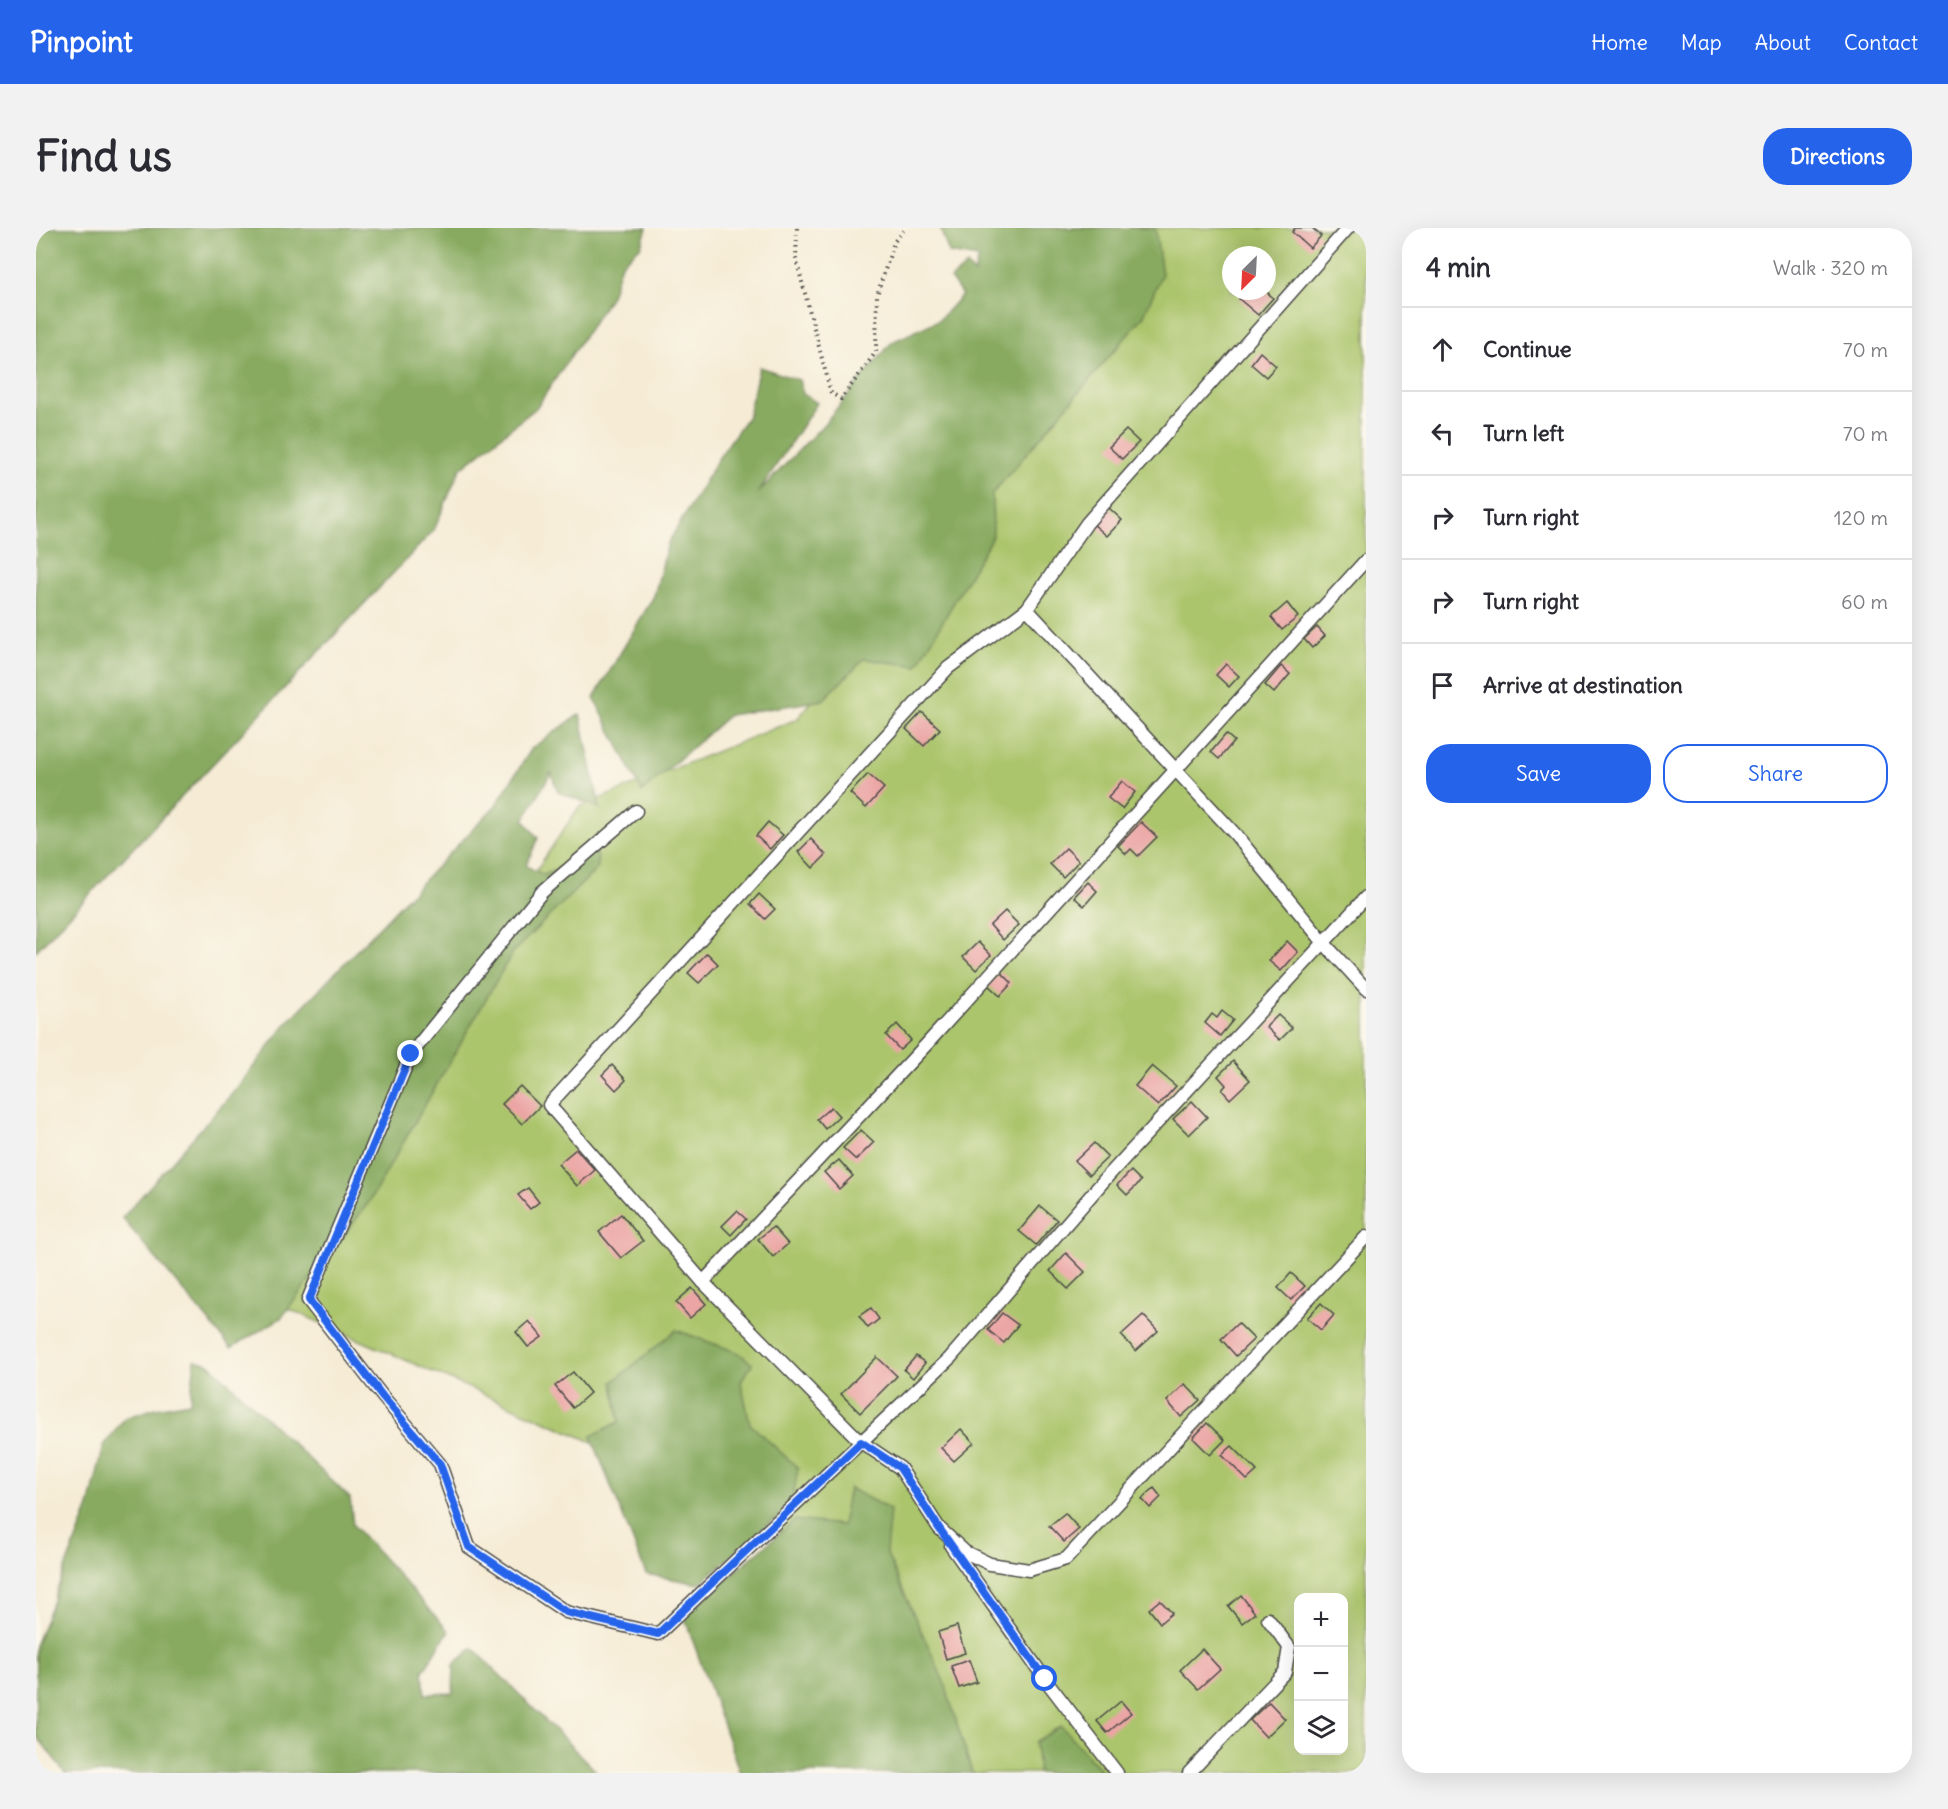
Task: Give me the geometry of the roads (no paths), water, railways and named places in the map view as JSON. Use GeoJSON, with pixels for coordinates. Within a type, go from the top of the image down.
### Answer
{"type":"FeatureCollection","features":[{"type":"Feature","properties":{"kind":"lane"},"geometry":{"type":"LineString","coordinates":[[1117,1773],[1045,1679],[939,1528],[900,1468],[861,1442],[703,1282],[549,1106],[948,668],[1027,609],[1087,523],[1348,228]]}},
{"type":"Feature","properties":{"kind":"lane"},"geometry":{"type":"LineString","coordinates":[[703,1282],[925,1046],[1366,560]]}},
{"type":"Feature","properties":{"kind":"lane"},"geometry":{"type":"LineString","coordinates":[[1027,609],[1234,834],[1324,943],[1366,989]]}},
{"type":"Feature","properties":{"kind":"lane"},"geometry":{"type":"LineString","coordinates":[[636,811],[542,892],[411,1054],[309,1300],[383,1397],[440,1464],[469,1547],[566,1612],[658,1634],[950,1358],[1107,1177],[1366,897]]}},
{"type":"Feature","properties":{"kind":"lane"},"geometry":{"type":"LineString","coordinates":[[939,1528],[964,1552],[990,1564],[1029,1570],[1066,1559],[1366,1237]]}},
{"type":"Feature","properties":{"kind":"lane"},"geometry":{"type":"LineString","coordinates":[[1189,1773],[1285,1672],[1289,1647],[1268,1619]]}}]}
